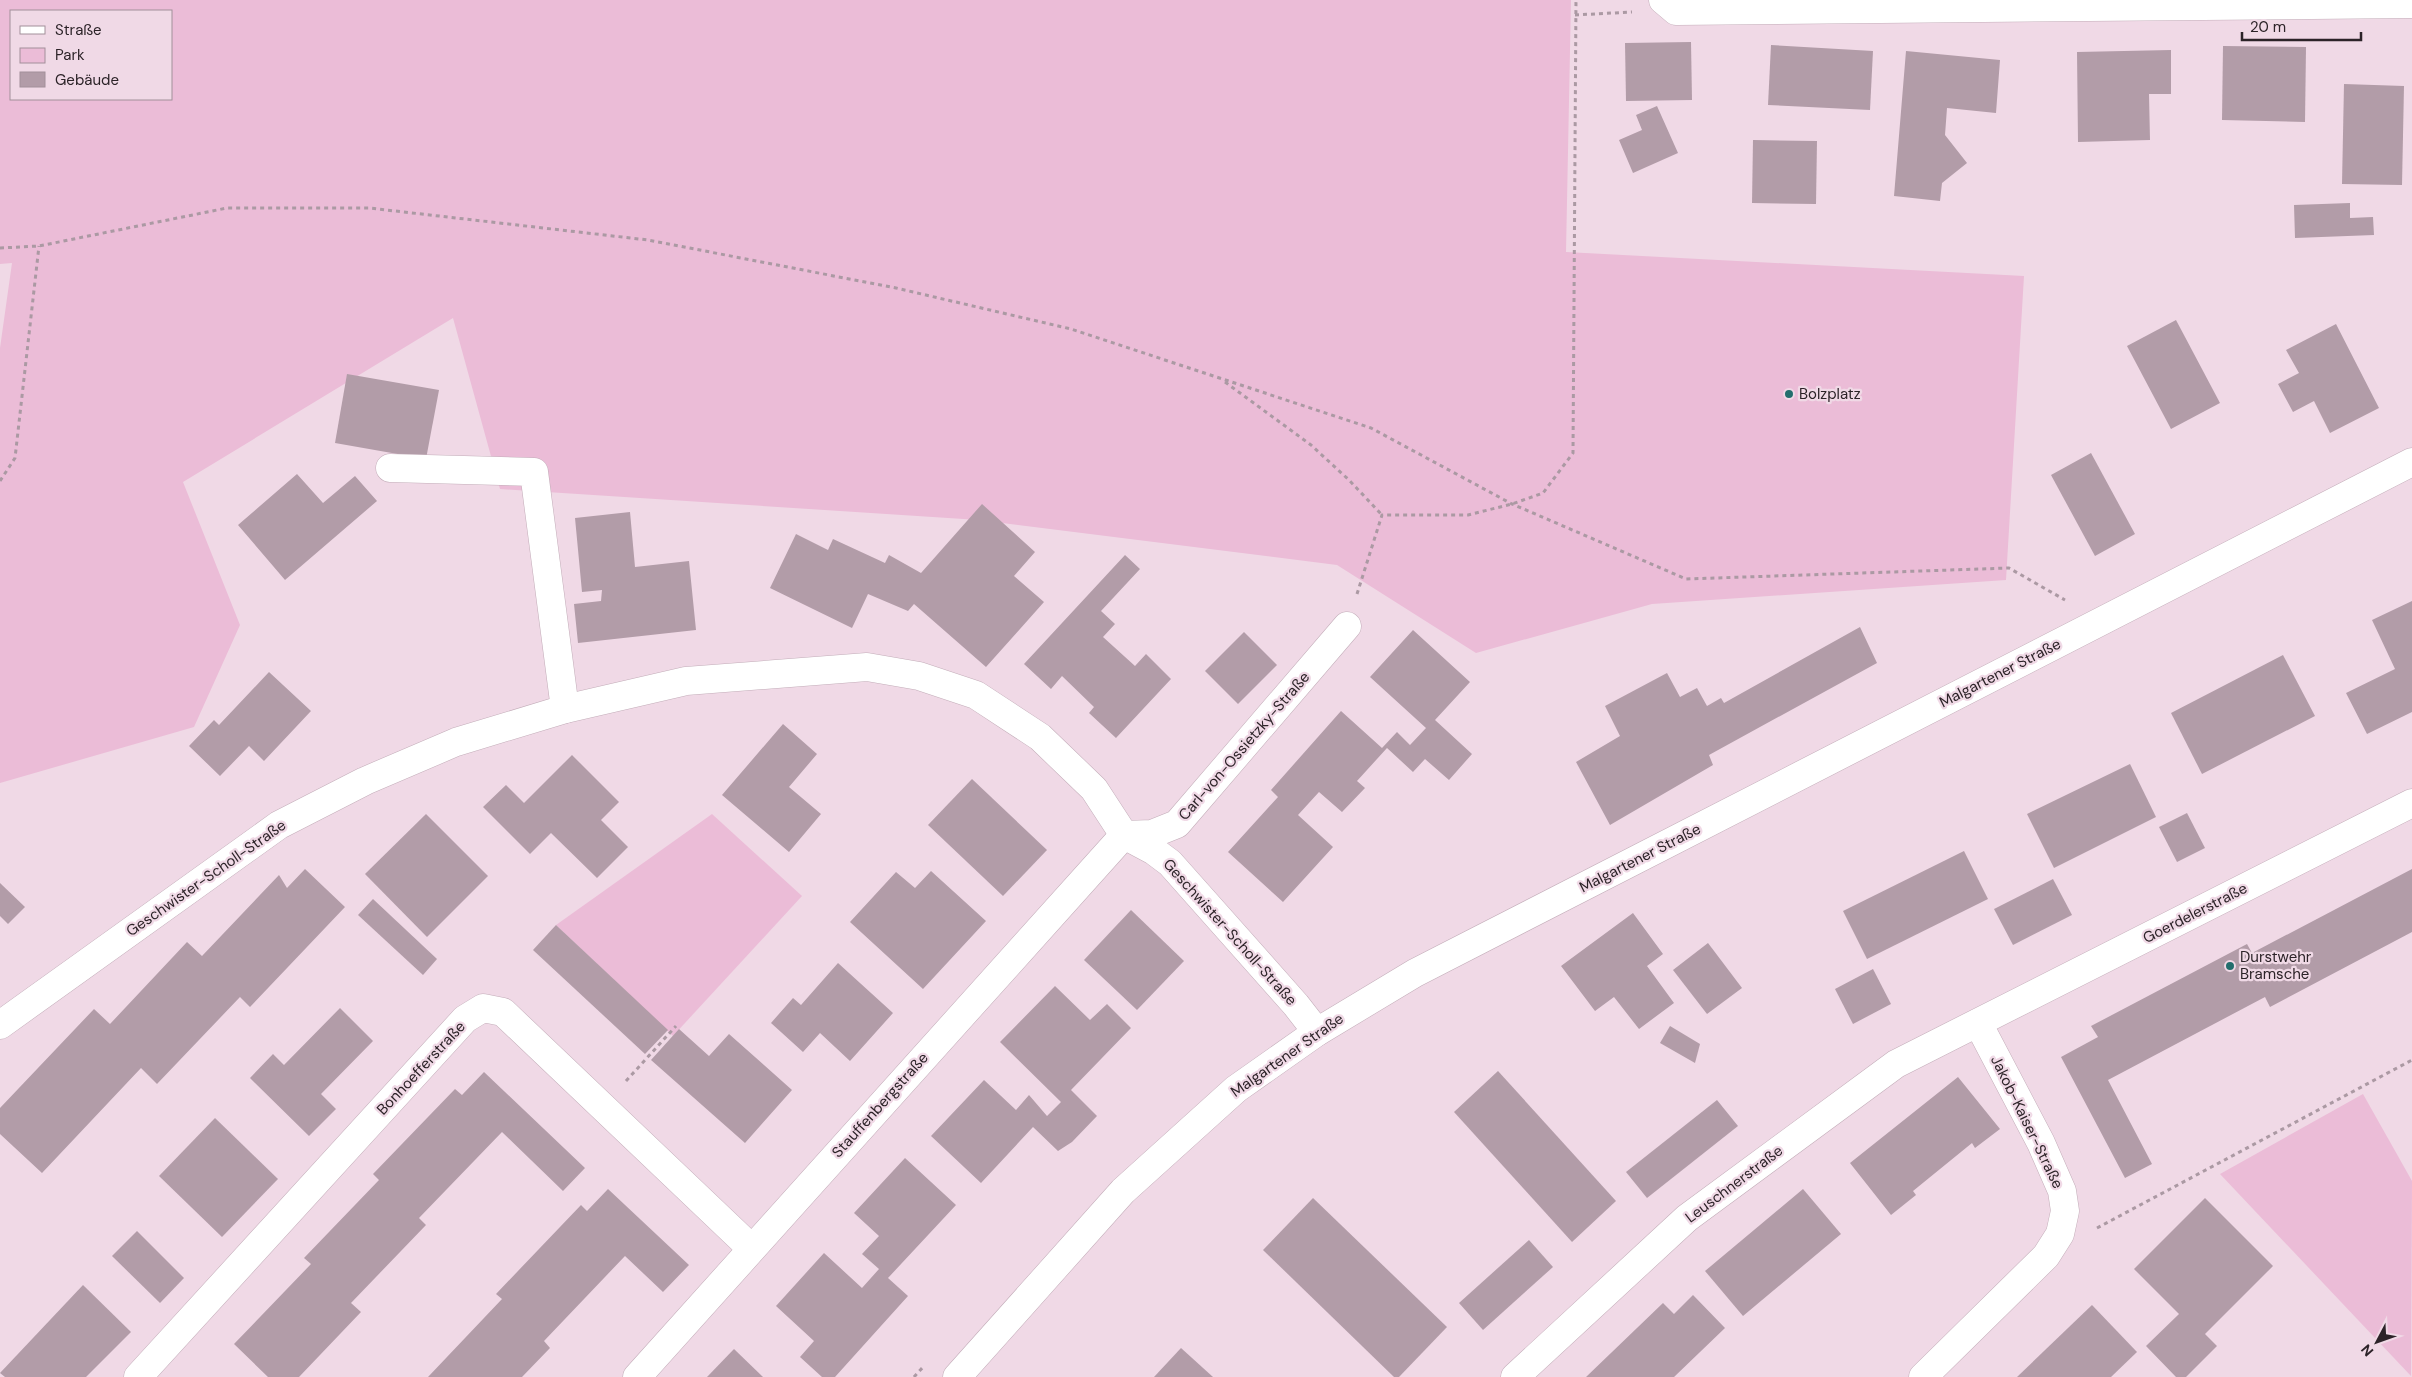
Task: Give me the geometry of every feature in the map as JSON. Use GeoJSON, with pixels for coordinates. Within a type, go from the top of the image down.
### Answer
{"type":"FeatureCollection","features":[{"type":"Feature","properties":{"kind":"street"},"geometry":{"type":"LineString","coordinates":[[1670,5],[2412,4]]}},
{"type":"Feature","properties":{"kind":"street","name":"Malgartener Straße"},"geometry":{"type":"LineString","coordinates":[[957,1377],[1123,1191],[1236,1089],[1317,1032],[1415,973],[2412,462]]}},
{"type":"Feature","properties":{"kind":"street"},"geometry":{"type":"LineString","coordinates":[[390,468],[534,472],[565,709]]}},
{"type":"Feature","properties":{"kind":"street","name":"Carl-von-Ossietzky-Straße"},"geometry":{"type":"LineString","coordinates":[[1124,835],[1152,834],[1177,824],[1347,626]]}},
{"type":"Feature","properties":{"kind":"street","name":"Geschwister-Scholl-Straße"},"geometry":{"type":"LineString","coordinates":[[0,1025],[279,825],[364,781],[456,742],[565,709],[686,682],[867,667],[919,676],[976,695],[1040,737],[1094,789],[1124,835],[1154,851],[1170,863],[1296,1005],[1317,1032]]}},
{"type":"Feature","properties":{"kind":"street","name":"Goerdelerstraße"},"geometry":{"type":"LineString","coordinates":[[1978,1023],[2412,803]]}},
{"type":"Feature","properties":{"kind":"street","name":"Stauffenbergstraße"},"geometry":{"type":"LineString","coordinates":[[636,1377],[1124,835]]}},
{"type":"Feature","properties":{"kind":"street","name":"Bonhoefferstraße"},"geometry":{"type":"LineString","coordinates":[[138,1377],[465,1019],[483,1008],[503,1012],[751,1248]]}},
{"type":"Feature","properties":{"kind":"street","name":"Jakob-Kaiser-Straße"},"geometry":{"type":"LineString","coordinates":[[1923,1377],[2046,1256],[2060,1234],[2065,1211],[2062,1191],[2041,1143],[1978,1023]]}},
{"type":"Feature","properties":{"kind":"street","name":"Leuschnerstraße"},"geometry":{"type":"LineString","coordinates":[[1515,1377],[1686,1218],[1896,1064],[1978,1023]]}},
{"type":"Feature","properties":{"kind":"path"},"geometry":{"type":"LineString","coordinates":[[1220,379],[1311,445],[1349,480],[1382,515],[1468,515],[1512,504],[1543,493],[1573,453],[1576,0]]}},
{"type":"Feature","properties":{"kind":"path"},"geometry":{"type":"LineString","coordinates":[[1576,15],[1670,5]]}},
{"type":"Feature","properties":{"kind":"path"},"geometry":{"type":"LineString","coordinates":[[0,248],[39,246],[227,208],[369,208],[648,240],[896,288],[1070,329],[1371,428],[1512,504],[1686,579],[2009,568],[2069,602],[2083,630]]}},
{"type":"Feature","properties":{"kind":"path"},"geometry":{"type":"LineString","coordinates":[[0,481],[15,458],[39,246]]}},
{"type":"Feature","properties":{"kind":"path"},"geometry":{"type":"LineString","coordinates":[[1347,626],[1382,515]]}},
{"type":"Feature","properties":{"kind":"path"},"geometry":{"type":"LineString","coordinates":[[603,1106],[676,1026]]}},
{"type":"Feature","properties":{"kind":"path"},"geometry":{"type":"LineString","coordinates":[[2060,1234],[2094,1229],[2412,1060]]}},
{"type":"Feature","properties":{"kind":"green space"},"geometry":{"type":"Polygon","coordinates":[[[0,0],[1571,0],[1566,252],[2024,276],[2006,580],[1652,604],[1476,653],[1337,565],[979,520],[500,489],[453,318],[183,482],[240,625],[194,727],[0,783],[0,348],[12,263],[0,264],[0,0]]]}},
{"type":"Feature","properties":{"kind":"green space"},"geometry":{"type":"Polygon","coordinates":[[[712,814],[802,896],[673,1036],[556,925],[712,814]]]}},
{"type":"Feature","properties":{"kind":"green space"},"geometry":{"type":"Polygon","coordinates":[[[2363,1094],[2412,1181],[2411,1376],[2220,1174],[2363,1094]]]}},
{"type":"Feature","properties":{"kind":"building"},"geometry":{"type":"Polygon","coordinates":[[[1691,42],[1692,100],[1626,101],[1625,43],[1691,42]]]}},
{"type":"Feature","properties":{"kind":"building"},"geometry":{"type":"Polygon","coordinates":[[[1771,45],[1873,51],[1870,110],[1768,105],[1771,45]]]}},
{"type":"Feature","properties":{"kind":"building"},"geometry":{"type":"Polygon","coordinates":[[[2223,46],[2306,47],[2305,122],[2222,120],[2223,46]]]}},
{"type":"Feature","properties":{"kind":"building"},"geometry":{"type":"Polygon","coordinates":[[[2171,50],[2171,94],[2149,94],[2150,140],[2078,142],[2077,52],[2171,50]]]}},
{"type":"Feature","properties":{"kind":"building"},"geometry":{"type":"Polygon","coordinates":[[[1906,51],[2000,60],[1996,113],[1947,108],[1945,135],[1967,163],[1942,183],[1940,201],[1894,196],[1906,51]]]}},
{"type":"Feature","properties":{"kind":"building"},"geometry":{"type":"Polygon","coordinates":[[[2344,84],[2404,86],[2402,185],[2342,184],[2344,84]]]}},
{"type":"Feature","properties":{"kind":"building"},"geometry":{"type":"Polygon","coordinates":[[[1657,106],[1678,153],[1633,173],[1619,140],[1642,130],[1636,115],[1657,106]]]}},
{"type":"Feature","properties":{"kind":"building"},"geometry":{"type":"Polygon","coordinates":[[[1753,140],[1817,141],[1816,204],[1752,203],[1753,140]]]}},
{"type":"Feature","properties":{"kind":"building"},"geometry":{"type":"Polygon","coordinates":[[[2350,203],[2350,218],[2373,217],[2374,235],[2295,238],[2294,205],[2350,203]]]}},
{"type":"Feature","properties":{"kind":"building"},"geometry":{"type":"Polygon","coordinates":[[[2176,320],[2220,403],[2171,429],[2127,346],[2176,320]]]}},
{"type":"Feature","properties":{"kind":"building"},"geometry":{"type":"Polygon","coordinates":[[[2336,324],[2379,408],[2330,433],[2314,401],[2293,412],[2278,384],[2299,373],[2286,350],[2336,324]]]}},
{"type":"Feature","properties":{"kind":"building"},"geometry":{"type":"Polygon","coordinates":[[[347,374],[439,390],[426,459],[335,443],[347,374]]]}},
{"type":"Feature","properties":{"kind":"building"},"geometry":{"type":"Polygon","coordinates":[[[2091,453],[2135,534],[2095,556],[2051,475],[2091,453]]]}},
{"type":"Feature","properties":{"kind":"building"},"geometry":{"type":"Polygon","coordinates":[[[297,474],[323,503],[355,476],[377,501],[285,580],[238,525],[297,474]]]}},
{"type":"Feature","properties":{"kind":"building"},"geometry":{"type":"Polygon","coordinates":[[[982,504],[1035,552],[1014,576],[1044,602],[986,667],[914,604],[908,611],[868,594],[852,628],[770,588],[796,534],[828,550],[833,539],[885,563],[889,555],[921,573],[982,504]]]}},
{"type":"Feature","properties":{"kind":"building"},"geometry":{"type":"Polygon","coordinates":[[[630,512],[635,567],[689,561],[696,630],[578,643],[574,604],[601,601],[602,590],[582,592],[575,518],[630,512]]]}},
{"type":"Feature","properties":{"kind":"building"},"geometry":{"type":"Polygon","coordinates":[[[1125,555],[1140,569],[1101,611],[1115,624],[1103,637],[1135,666],[1146,654],[1171,679],[1116,738],[1089,713],[1094,707],[1062,676],[1051,689],[1024,664],[1125,555]]]}},
{"type":"Feature","properties":{"kind":"building"},"geometry":{"type":"Polygon","coordinates":[[[2412,601],[2412,712],[2367,734],[2346,693],[2395,669],[2372,620],[2412,601]]]}},
{"type":"Feature","properties":{"kind":"building"},"geometry":{"type":"Polygon","coordinates":[[[1860,627],[1877,663],[1709,755],[1713,765],[1610,825],[1576,762],[1620,736],[1605,706],[1667,673],[1680,697],[1697,688],[1707,706],[1721,698],[1724,703],[1860,627]]]}},
{"type":"Feature","properties":{"kind":"building"},"geometry":{"type":"Polygon","coordinates":[[[1413,630],[1470,682],[1435,720],[1472,754],[1449,780],[1425,759],[1413,772],[1387,748],[1357,781],[1365,788],[1342,812],[1319,792],[1298,815],[1333,847],[1283,902],[1228,852],[1278,797],[1271,790],[1341,711],[1382,748],[1397,732],[1410,745],[1426,728],[1370,677],[1413,630]]]}},
{"type":"Feature","properties":{"kind":"building"},"geometry":{"type":"Polygon","coordinates":[[[1244,632],[1277,665],[1238,704],[1205,671],[1244,632]]]}},
{"type":"Feature","properties":{"kind":"building"},"geometry":{"type":"Polygon","coordinates":[[[2283,655],[2315,716],[2202,774],[2171,713],[2283,655]]]}},
{"type":"Feature","properties":{"kind":"building"},"geometry":{"type":"Polygon","coordinates":[[[269,672],[311,711],[264,761],[249,746],[220,776],[189,746],[214,720],[219,725],[269,672]]]}},
{"type":"Feature","properties":{"kind":"building"},"geometry":{"type":"Polygon","coordinates":[[[783,724],[817,754],[789,787],[821,814],[789,852],[722,795],[783,724]]]}},
{"type":"Feature","properties":{"kind":"building"},"geometry":{"type":"Polygon","coordinates":[[[572,755],[619,802],[601,820],[628,847],[597,878],[551,833],[530,854],[483,807],[506,785],[524,803],[572,755]]]}},
{"type":"Feature","properties":{"kind":"building"},"geometry":{"type":"Polygon","coordinates":[[[2130,764],[2156,817],[2054,868],[2027,814],[2130,764]]]}},
{"type":"Feature","properties":{"kind":"building"},"geometry":{"type":"Polygon","coordinates":[[[972,779],[1047,850],[1003,896],[928,825],[972,779]]]}},
{"type":"Feature","properties":{"kind":"building"},"geometry":{"type":"Polygon","coordinates":[[[2187,813],[2205,848],[2177,862],[2159,827],[2187,813]]]}},
{"type":"Feature","properties":{"kind":"building"},"geometry":{"type":"Polygon","coordinates":[[[426,814],[488,876],[427,937],[365,874],[426,814]]]}},
{"type":"Feature","properties":{"kind":"building"},"geometry":{"type":"Polygon","coordinates":[[[1964,851],[1988,899],[1867,959],[1843,911],[1964,851]]]}},
{"type":"Feature","properties":{"kind":"building"},"geometry":{"type":"Polygon","coordinates":[[[305,869],[345,907],[250,1007],[240,997],[157,1084],[141,1068],[42,1173],[0,1134],[0,1108],[94,1009],[110,1024],[187,942],[202,956],[279,875],[287,888],[305,869]]]}},
{"type":"Feature","properties":{"kind":"building"},"geometry":{"type":"Polygon","coordinates":[[[2412,869],[2412,932],[2270,1007],[2265,997],[2108,1080],[2152,1164],[2125,1178],[2061,1057],[2098,1037],[2091,1026],[2247,944],[2252,953],[2412,869]]]}},
{"type":"Feature","properties":{"kind":"building"},"geometry":{"type":"Polygon","coordinates":[[[931,871],[986,921],[923,989],[850,922],[896,872],[915,888],[931,871]]]}},
{"type":"Feature","properties":{"kind":"building"},"geometry":{"type":"Polygon","coordinates":[[[2053,879],[2072,915],[2013,945],[1994,909],[2053,879]]]}},
{"type":"Feature","properties":{"kind":"building"},"geometry":{"type":"Polygon","coordinates":[[[0,883],[25,907],[8,924],[0,916],[0,883]]]}},
{"type":"Feature","properties":{"kind":"building"},"geometry":{"type":"Polygon","coordinates":[[[373,899],[437,959],[423,975],[358,915],[373,899]]]}},
{"type":"Feature","properties":{"kind":"building"},"geometry":{"type":"Polygon","coordinates":[[[1131,910],[1184,961],[1137,1010],[1084,960],[1131,910]]]}},
{"type":"Feature","properties":{"kind":"building"},"geometry":{"type":"Polygon","coordinates":[[[1633,913],[1663,954],[1647,966],[1674,1003],[1639,1029],[1614,997],[1595,1011],[1561,966],[1633,913]]]}},
{"type":"Feature","properties":{"kind":"building"},"geometry":{"type":"Polygon","coordinates":[[[556,925],[668,1030],[645,1054],[533,950],[556,925]]]}},
{"type":"Feature","properties":{"kind":"building"},"geometry":{"type":"Polygon","coordinates":[[[1708,943],[1742,988],[1707,1014],[1673,970],[1708,943]]]}},
{"type":"Feature","properties":{"kind":"building"},"geometry":{"type":"Polygon","coordinates":[[[838,963],[893,1013],[850,1061],[820,1033],[803,1052],[771,1023],[793,998],[801,1005],[838,963]]]}},
{"type":"Feature","properties":{"kind":"building"},"geometry":{"type":"Polygon","coordinates":[[[1873,969],[1891,1004],[1853,1024],[1835,989],[1873,969]]]}},
{"type":"Feature","properties":{"kind":"building"},"geometry":{"type":"Polygon","coordinates":[[[1055,986],[1090,1020],[1107,1004],[1131,1028],[1071,1090],[1097,1116],[1072,1142],[1058,1151],[1033,1127],[981,1183],[931,1136],[984,1080],[1016,1110],[1029,1095],[1047,1116],[1061,1102],[1000,1042],[1055,986]]]}},
{"type":"Feature","properties":{"kind":"building"},"geometry":{"type":"Polygon","coordinates":[[[340,1008],[373,1041],[321,1094],[336,1109],[309,1136],[250,1078],[273,1054],[284,1065],[340,1008]]]}},
{"type":"Feature","properties":{"kind":"building"},"geometry":{"type":"Polygon","coordinates":[[[1670,1026],[1700,1044],[1695,1063],[1660,1043],[1670,1026]]]}},
{"type":"Feature","properties":{"kind":"building"},"geometry":{"type":"Polygon","coordinates":[[[679,1029],[709,1056],[729,1034],[792,1090],[745,1143],[651,1060],[679,1029]]]}},
{"type":"Feature","properties":{"kind":"building"},"geometry":{"type":"Polygon","coordinates":[[[1498,1071],[1616,1201],[1572,1242],[1454,1112],[1498,1071]]]}},
{"type":"Feature","properties":{"kind":"building"},"geometry":{"type":"Polygon","coordinates":[[[484,1072],[585,1168],[563,1191],[502,1132],[419,1218],[426,1225],[351,1303],[361,1312],[299,1377],[268,1377],[234,1344],[311,1264],[304,1258],[379,1180],[373,1174],[455,1089],[462,1095],[484,1072]]]}},
{"type":"Feature","properties":{"kind":"building"},"geometry":{"type":"Polygon","coordinates":[[[1958,1077],[2000,1129],[1975,1148],[1972,1143],[1913,1191],[1916,1195],[1891,1215],[1850,1163],[1958,1077]]]}},
{"type":"Feature","properties":{"kind":"building"},"geometry":{"type":"Polygon","coordinates":[[[1717,1100],[1738,1126],[1647,1198],[1626,1172],[1717,1100]]]}},
{"type":"Feature","properties":{"kind":"building"},"geometry":{"type":"Polygon","coordinates":[[[215,1118],[278,1179],[222,1237],[159,1176],[215,1118]]]}},
{"type":"Feature","properties":{"kind":"building"},"geometry":{"type":"Polygon","coordinates":[[[905,1158],[956,1205],[888,1278],[908,1296],[835,1377],[822,1377],[800,1357],[814,1341],[776,1306],[824,1253],[862,1288],[879,1269],[862,1254],[879,1236],[854,1213],[905,1158]]]}},
{"type":"Feature","properties":{"kind":"building"},"geometry":{"type":"Polygon","coordinates":[[[608,1189],[689,1265],[663,1292],[625,1256],[544,1341],[550,1348],[522,1377],[428,1377],[502,1299],[496,1294],[581,1205],[587,1211],[608,1189]]]}},
{"type":"Feature","properties":{"kind":"building"},"geometry":{"type":"Polygon","coordinates":[[[1803,1189],[1841,1234],[1743,1316],[1705,1271],[1803,1189]]]}},
{"type":"Feature","properties":{"kind":"building"},"geometry":{"type":"Polygon","coordinates":[[[1313,1198],[1447,1327],[1399,1377],[1394,1377],[1263,1250],[1313,1198]]]}},
{"type":"Feature","properties":{"kind":"building"},"geometry":{"type":"Polygon","coordinates":[[[2205,1198],[2273,1266],[2205,1334],[2217,1346],[2186,1377],[2176,1377],[2146,1346],[2179,1314],[2134,1269],[2205,1198]]]}},
{"type":"Feature","properties":{"kind":"building"},"geometry":{"type":"Polygon","coordinates":[[[137,1231],[184,1278],[160,1303],[112,1256],[137,1231]]]}},
{"type":"Feature","properties":{"kind":"building"},"geometry":{"type":"Polygon","coordinates":[[[1529,1240],[1553,1267],[1483,1330],[1459,1303],[1529,1240]]]}},
{"type":"Feature","properties":{"kind":"building"},"geometry":{"type":"Polygon","coordinates":[[[83,1285],[131,1332],[86,1377],[5,1377],[0,1373],[83,1285]]]}},
{"type":"Feature","properties":{"kind":"building"},"geometry":{"type":"Polygon","coordinates":[[[1693,1295],[1725,1328],[1674,1377],[1586,1377],[1663,1303],[1674,1314],[1693,1295]]]}},
{"type":"Feature","properties":{"kind":"building"},"geometry":{"type":"Polygon","coordinates":[[[2092,1305],[2137,1352],[2111,1377],[2017,1377],[2092,1305]]]}},
{"type":"Feature","properties":{"kind":"building"},"geometry":{"type":"Polygon","coordinates":[[[1181,1348],[1213,1377],[1154,1377],[1181,1348]]]}},
{"type":"Feature","properties":{"kind":"building"},"geometry":{"type":"Polygon","coordinates":[[[734,1349],[763,1377],[707,1377],[734,1349]]]}},
{"type":"Feature","properties":{"kind":"place","name":"Bolzplatz"},"geometry":{"type":"Point","coordinates":[1789,394]}},
{"type":"Feature","properties":{"kind":"place","name":"Durstwehr Bramsche"},"geometry":{"type":"Point","coordinates":[2230,966]}}]}
